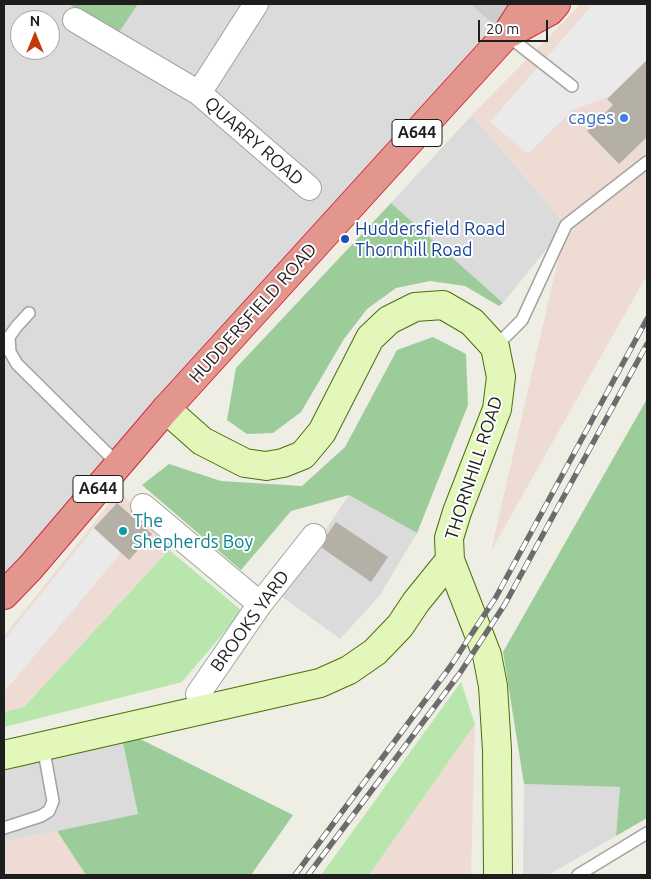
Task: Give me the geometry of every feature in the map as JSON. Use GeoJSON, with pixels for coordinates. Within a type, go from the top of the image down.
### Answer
{"type":"FeatureCollection","features":[{"type":"Feature","properties":{"kind":"highway","name":"HUDDERSFIELD ROAD"},"geometry":{"type":"LineString","coordinates":[[4,595],[30,568],[166,409],[506,35],[526,4]]}},
{"type":"Feature","properties":{"kind":"highway","name":"HUDDERSFIELD ROAD"},"geometry":{"type":"LineString","coordinates":[[506,35],[550,11],[556,4]]}},
{"type":"Feature","properties":{"kind":"main road"},"geometry":{"type":"LineString","coordinates":[[166,409],[202,440],[245,463],[266,466],[304,455],[322,432],[370,338],[388,320],[415,307],[443,305],[472,322],[495,347]]}},
{"type":"Feature","properties":{"kind":"main road","name":"THORNHILL ROAD"},"geometry":{"type":"LineString","coordinates":[[495,347],[501,377],[496,409],[449,538],[450,560],[487,655],[493,686],[498,875]]}},
{"type":"Feature","properties":{"kind":"main road"},"geometry":{"type":"LineString","coordinates":[[4,755],[320,684],[349,670],[375,652],[400,626],[416,602],[450,560]]}},
{"type":"Feature","properties":{"kind":"street","name":"QUARRY ROAD"},"geometry":{"type":"LineString","coordinates":[[199,93],[256,4]]}},
{"type":"Feature","properties":{"kind":"street","name":"QUARRY ROAD"},"geometry":{"type":"LineString","coordinates":[[75,20],[199,93],[309,188]]}},
{"type":"Feature","properties":{"kind":"street"},"geometry":{"type":"LineString","coordinates":[[143,506],[260,604]]}},
{"type":"Feature","properties":{"kind":"street","name":"BROOKS YARD"},"geometry":{"type":"LineString","coordinates":[[203,710],[198,694],[260,604],[314,536]]}},
{"type":"Feature","properties":{"kind":"lane"},"geometry":{"type":"LineString","coordinates":[[506,35],[572,86]]}},
{"type":"Feature","properties":{"kind":"lane"},"geometry":{"type":"LineString","coordinates":[[495,347],[522,320],[535,296],[566,225],[647,162]]}},
{"type":"Feature","properties":{"kind":"lane"},"geometry":{"type":"LineString","coordinates":[[29,314],[9,337],[10,352],[17,364],[119,465]]}},
{"type":"Feature","properties":{"kind":"lane"},"geometry":{"type":"LineString","coordinates":[[4,828],[41,816],[49,810],[53,801],[43,746]]}},
{"type":"Feature","properties":{"kind":"lane"},"geometry":{"type":"LineString","coordinates":[[578,875],[647,833]]}},
{"type":"Feature","properties":{"kind":"shaded area"},"geometry":{"type":"Polygon","coordinates":[[[4,4],[69,4],[117,34],[138,4],[470,4],[506,35],[4,587],[4,4]]]}},
{"type":"Feature","properties":{"kind":"shaded area"},"geometry":{"type":"Polygon","coordinates":[[[470,4],[526,4],[506,35],[470,4]]]}},
{"type":"Feature","properties":{"kind":"shaded area"},"geometry":{"type":"Polygon","coordinates":[[[581,4],[647,4],[647,275],[491,551],[566,225],[472,115],[581,4]]]}},
{"type":"Feature","properties":{"kind":"shaded area"},"geometry":{"type":"Polygon","coordinates":[[[593,4],[647,4],[647,60],[611,96],[572,110],[528,154],[490,122],[593,4]]]}},
{"type":"Feature","properties":{"kind":"shaded area"},"geometry":{"type":"Polygon","coordinates":[[[472,115],[566,225],[503,303],[391,203],[472,115]]]}},
{"type":"Feature","properties":{"kind":"shaded area"},"geometry":{"type":"Polygon","coordinates":[[[120,490],[169,550],[24,707],[4,712],[4,636],[120,490]]]}},
{"type":"Feature","properties":{"kind":"shaded area"},"geometry":{"type":"Polygon","coordinates":[[[349,495],[417,533],[380,595],[340,639],[281,596],[349,495]]]}},
{"type":"Feature","properties":{"kind":"shaded area"},"geometry":{"type":"Polygon","coordinates":[[[94,528],[121,553],[4,692],[4,640],[94,528]]]}},
{"type":"Feature","properties":{"kind":"shaded area"},"geometry":{"type":"Polygon","coordinates":[[[475,724],[471,875],[369,875],[475,724]]]}},
{"type":"Feature","properties":{"kind":"shaded area"},"geometry":{"type":"Polygon","coordinates":[[[120,729],[138,814],[4,842],[4,755],[120,729]]]}},
{"type":"Feature","properties":{"kind":"shaded area"},"geometry":{"type":"Polygon","coordinates":[[[524,784],[620,787],[616,836],[548,875],[523,875],[524,784]]]}},
{"type":"Feature","properties":{"kind":"shaded area"},"geometry":{"type":"Polygon","coordinates":[[[57,831],[86,875],[4,875],[4,842],[57,831]]]}},
{"type":"Feature","properties":{"kind":"green space"},"geometry":{"type":"Polygon","coordinates":[[[69,4],[138,4],[117,35],[69,4]]]}},
{"type":"Feature","properties":{"kind":"green space"},"geometry":{"type":"Polygon","coordinates":[[[391,203],[503,303],[499,306],[465,286],[430,281],[396,288],[367,309],[344,339],[301,412],[273,433],[247,434],[227,420],[236,368],[391,203]]]}},
{"type":"Feature","properties":{"kind":"green space"},"geometry":{"type":"Polygon","coordinates":[[[433,337],[466,354],[468,405],[417,533],[349,495],[291,511],[241,570],[142,485],[169,464],[221,481],[302,486],[345,447],[397,350],[433,337]]]}},
{"type":"Feature","properties":{"kind":"green space"},"geometry":{"type":"Polygon","coordinates":[[[647,399],[647,818],[616,836],[620,787],[524,784],[503,652],[647,399]]]}},
{"type":"Feature","properties":{"kind":"green space"},"geometry":{"type":"Polygon","coordinates":[[[169,550],[242,611],[182,682],[4,727],[4,712],[24,707],[169,550]]]}},
{"type":"Feature","properties":{"kind":"green space"},"geometry":{"type":"Polygon","coordinates":[[[461,682],[475,724],[369,875],[321,875],[461,682]]]}},
{"type":"Feature","properties":{"kind":"green space"},"geometry":{"type":"Polygon","coordinates":[[[120,729],[293,815],[251,875],[86,875],[57,831],[138,814],[120,729]]]}},
{"type":"Feature","properties":{"kind":"building","name":"cages"},"geometry":{"type":"Polygon","coordinates":[[[647,60],[647,137],[619,164],[587,131],[613,105],[607,99],[647,60]]]}},
{"type":"Feature","properties":{"kind":"building","name":"The Shepherds Boy"},"geometry":{"type":"Polygon","coordinates":[[[117,503],[152,534],[129,560],[94,528],[117,503]]]}},
{"type":"Feature","properties":{"kind":"building"},"geometry":{"type":"Polygon","coordinates":[[[336,522],[388,557],[371,582],[322,548],[327,535],[336,522]]]}},
{"type":"Feature","properties":{"kind":"railway"},"geometry":{"type":"LineString","coordinates":[[295,875],[450,667],[496,597],[647,319]]}},
{"type":"Feature","properties":{"kind":"railway"},"geometry":{"type":"LineString","coordinates":[[308,875],[460,673],[505,604],[647,344]]}},
{"type":"Feature","properties":{"kind":"place","name":"cages"},"geometry":{"type":"Point","coordinates":[624,118]}},
{"type":"Feature","properties":{"kind":"place","name":"Huddersfield Road Thornhill Road"},"geometry":{"type":"Point","coordinates":[345,239]}},
{"type":"Feature","properties":{"kind":"place","name":"The Shepherds Boy"},"geometry":{"type":"Point","coordinates":[123,531]}}]}
